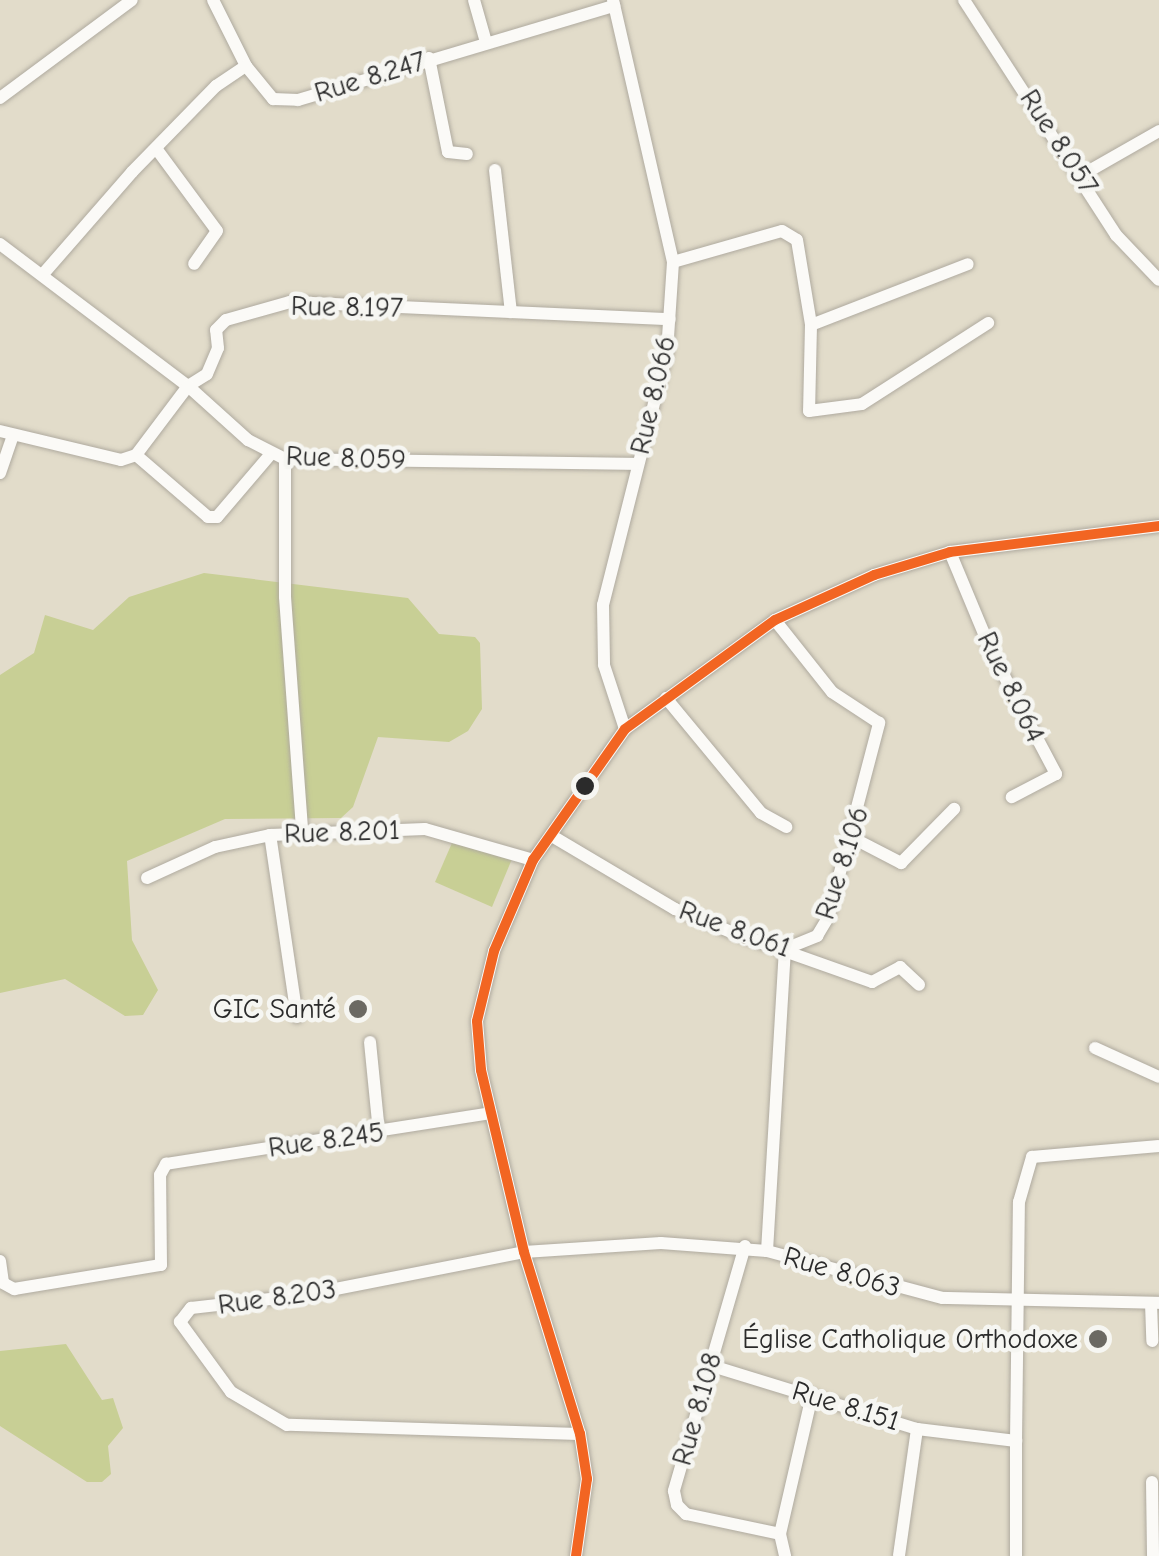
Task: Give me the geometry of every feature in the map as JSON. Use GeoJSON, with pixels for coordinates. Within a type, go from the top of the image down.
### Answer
{"type":"FeatureCollection","features":[{"type":"Feature","properties":{"kind":"street"},"geometry":{"type":"LineString","coordinates":[[0,98],[132,0]]}},
{"type":"Feature","properties":{"kind":"street"},"geometry":{"type":"LineString","coordinates":[[44,273],[216,86],[246,66],[212,0]]}},
{"type":"Feature","properties":{"kind":"street"},"geometry":{"type":"LineString","coordinates":[[474,0],[486,42]]}},
{"type":"Feature","properties":{"kind":"street","name":"Rue 8.057"},"geometry":{"type":"LineString","coordinates":[[964,0],[1082,175],[1116,235],[1159,280]]}},
{"type":"Feature","properties":{"kind":"street","name":"Rue 8.247"},"geometry":{"type":"LineString","coordinates":[[246,66],[284,102],[613,3]]}},
{"type":"Feature","properties":{"kind":"street","name":"Rue 8.066"},"geometry":{"type":"LineString","coordinates":[[613,3],[673,262],[670,319],[601,636],[625,729]]}},
{"type":"Feature","properties":{"kind":"street"},"geometry":{"type":"LineString","coordinates":[[430,58],[448,152],[467,154]]}},
{"type":"Feature","properties":{"kind":"street"},"geometry":{"type":"LineString","coordinates":[[1082,175],[1159,131]]}},
{"type":"Feature","properties":{"kind":"street"},"geometry":{"type":"LineString","coordinates":[[158,151],[217,231],[194,264]]}},
{"type":"Feature","properties":{"kind":"street"},"geometry":{"type":"LineString","coordinates":[[495,170],[511,312]]}},
{"type":"Feature","properties":{"kind":"street"},"geometry":{"type":"LineString","coordinates":[[673,262],[791,233],[812,325],[806,404],[818,412],[862,404],[988,322]]}},
{"type":"Feature","properties":{"kind":"street"},"geometry":{"type":"LineString","coordinates":[[0,244],[44,273],[188,386],[136,455],[100,459],[7,434],[0,473]]}},
{"type":"Feature","properties":{"kind":"street"},"geometry":{"type":"LineString","coordinates":[[812,325],[968,264]]}},
{"type":"Feature","properties":{"kind":"street","name":"Rue 8.197"},"geometry":{"type":"LineString","coordinates":[[188,386],[214,360],[216,330],[247,311],[290,302],[670,319]]}},
{"type":"Feature","properties":{"kind":"street","name":"Rue 8.059"},"geometry":{"type":"LineString","coordinates":[[188,386],[270,455],[285,460],[636,464]]}},
{"type":"Feature","properties":{"kind":"street"},"geometry":{"type":"LineString","coordinates":[[136,455],[208,517],[217,517],[270,455]]}},
{"type":"Feature","properties":{"kind":"street"},"geometry":{"type":"LineString","coordinates":[[285,460],[285,598],[302,830]]}},
{"type":"Feature","properties":{"kind":"street"},"geometry":{"type":"LineString","coordinates":[[576,1556],[587,1479],[580,1434],[524,1252],[491,1113],[478,1021],[494,951],[533,860],[625,729],[774,620],[874,574],[950,552],[1159,526]]}},
{"type":"Feature","properties":{"kind":"street","name":"Rue 8.064"},"geometry":{"type":"LineString","coordinates":[[950,552],[992,652],[1056,774],[1012,797]]}},
{"type":"Feature","properties":{"kind":"street","name":"Rue 8.106"},"geometry":{"type":"LineString","coordinates":[[774,620],[832,692],[879,723],[828,918],[817,936],[785,949]]}},
{"type":"Feature","properties":{"kind":"street"},"geometry":{"type":"LineString","coordinates":[[666,698],[761,813],[786,828]]}},
{"type":"Feature","properties":{"kind":"street"},"geometry":{"type":"LineString","coordinates":[[848,836],[901,862],[913,857],[954,809]]}},
{"type":"Feature","properties":{"kind":"street","name":"Rue 8.201"},"geometry":{"type":"LineString","coordinates":[[297,1018],[270,835],[302,830],[425,830],[533,860]]}},
{"type":"Feature","properties":{"kind":"street"},"geometry":{"type":"LineString","coordinates":[[147,878],[214,847],[270,835]]}},
{"type":"Feature","properties":{"kind":"street","name":"Rue 8.061"},"geometry":{"type":"LineString","coordinates":[[552,836],[675,909],[872,982],[900,967],[919,984]]}},
{"type":"Feature","properties":{"kind":"street"},"geometry":{"type":"LineString","coordinates":[[767,1250],[785,949]]}},
{"type":"Feature","properties":{"kind":"street"},"geometry":{"type":"LineString","coordinates":[[370,1042],[379,1132]]}},
{"type":"Feature","properties":{"kind":"street"},"geometry":{"type":"LineString","coordinates":[[1095,1048],[1159,1077]]}},
{"type":"Feature","properties":{"kind":"street","name":"Rue 8.245"},"geometry":{"type":"LineString","coordinates":[[0,1261],[3,1282],[14,1289],[162,1265],[161,1168],[491,1113]]}},
{"type":"Feature","properties":{"kind":"street"},"geometry":{"type":"LineString","coordinates":[[1016,1556],[1019,1202],[1032,1157],[1159,1146]]}},
{"type":"Feature","properties":{"kind":"street","name":"Rue 8.063"},"geometry":{"type":"LineString","coordinates":[[524,1252],[662,1243],[746,1246],[899,1290],[1016,1302],[1155,1303]]}},
{"type":"Feature","properties":{"kind":"street","name":"Rue 8.108"},"geometry":{"type":"LineString","coordinates":[[746,1246],[674,1491],[677,1505],[686,1514],[780,1534]]}},
{"type":"Feature","properties":{"kind":"street","name":"Rue 8.203"},"geometry":{"type":"LineString","coordinates":[[524,1252],[305,1295],[192,1308],[183,1314],[182,1332],[231,1392],[287,1426],[580,1434]]}},
{"type":"Feature","properties":{"kind":"street"},"geometry":{"type":"LineString","coordinates":[[1152,1341],[1155,1303]]}},
{"type":"Feature","properties":{"kind":"street","name":"Rue 8.151"},"geometry":{"type":"LineString","coordinates":[[709,1365],[918,1428],[899,1556]]}},
{"type":"Feature","properties":{"kind":"street"},"geometry":{"type":"LineString","coordinates":[[785,1556],[780,1534],[812,1395]]}},
{"type":"Feature","properties":{"kind":"street"},"geometry":{"type":"LineString","coordinates":[[918,1428],[1016,1441]]}},
{"type":"Feature","properties":{"kind":"street"},"geometry":{"type":"LineString","coordinates":[[1152,1482],[1153,1556]]}},
{"type":"Feature","properties":{"kind":"green space"},"geometry":{"type":"Polygon","coordinates":[[[204,573],[408,598],[439,634],[475,637],[480,643],[482,709],[468,731],[449,742],[378,737],[353,807],[341,818],[225,819],[127,861],[132,940],[158,990],[143,1015],[125,1016],[65,979],[0,993],[0,675],[34,653],[45,615],[93,630],[129,597],[204,573]]]}},
{"type":"Feature","properties":{"kind":"green space"},"geometry":{"type":"Polygon","coordinates":[[[452,843],[512,859],[492,907],[435,882],[452,843]]]}},
{"type":"Feature","properties":{"kind":"green space"},"geometry":{"type":"Polygon","coordinates":[[[66,1344],[102,1400],[113,1398],[123,1428],[108,1446],[111,1474],[102,1482],[87,1482],[0,1426],[0,1351],[66,1344]]]}},
{"type":"Feature","properties":{"kind":"transit line"},"geometry":{"type":"LineString","coordinates":[[576,1556],[587,1479],[580,1434],[524,1252],[481,1070],[477,1021],[494,951],[533,860],[625,729],[775,620],[874,575],[950,552],[1159,526]]}},
{"type":"Feature","properties":{"kind":"place","name":"GIC Santé"},"geometry":{"type":"Point","coordinates":[358,1009]}},
{"type":"Feature","properties":{"kind":"place","name":"Église Catholique Orthodoxe"},"geometry":{"type":"Point","coordinates":[1098,1339]}}]}
